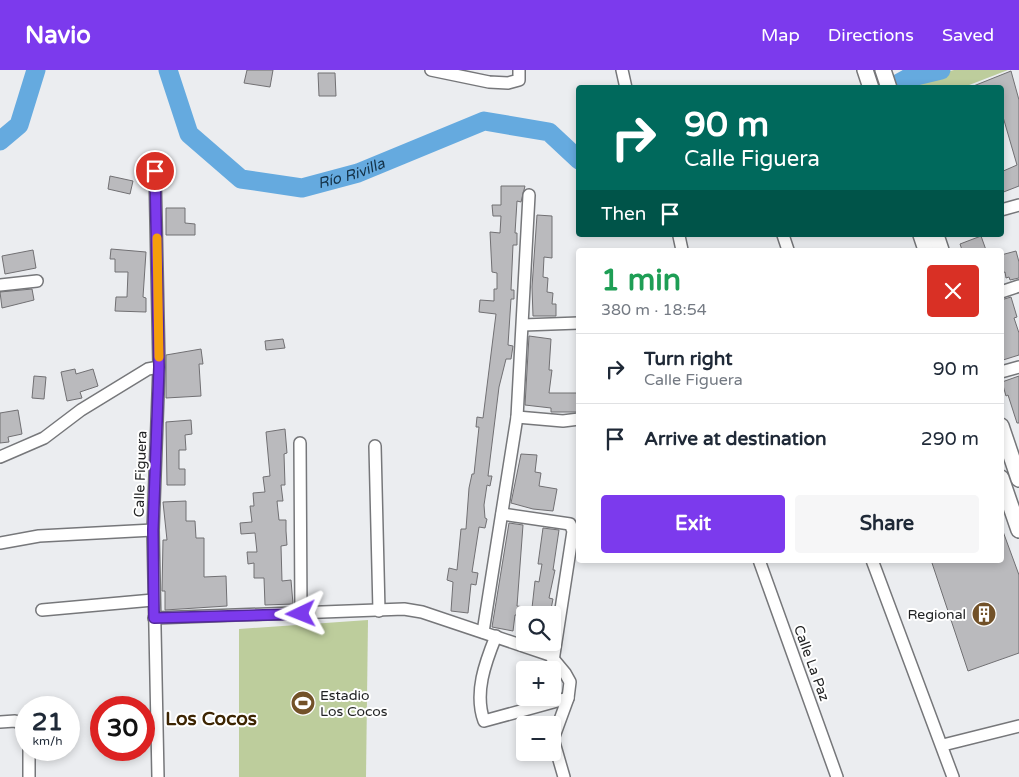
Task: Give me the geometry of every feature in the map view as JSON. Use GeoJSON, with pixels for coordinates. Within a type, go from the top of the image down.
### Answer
{"type":"FeatureCollection","features":[{"type":"Feature","properties":{"kind":"main road"},"geometry":{"type":"LineString","coordinates":[[865,70],[870,85]]}},
{"type":"Feature","properties":{"kind":"main road"},"geometry":{"type":"LineString","coordinates":[[883,70],[888,85]]}},
{"type":"Feature","properties":{"kind":"main road"},"geometry":{"type":"LineString","coordinates":[[925,238],[938,248]]}},
{"type":"Feature","properties":{"kind":"main road"},"geometry":{"type":"LineString","coordinates":[[1004,430],[1014,445],[1019,479]]}},
{"type":"Feature","properties":{"kind":"main road"},"geometry":{"type":"LineString","coordinates":[[1004,487],[1019,530]]}},
{"type":"Feature","properties":{"kind":"street"},"geometry":{"type":"LineString","coordinates":[[431,70],[489,82],[508,83],[519,80],[519,70]]}},
{"type":"Feature","properties":{"kind":"street"},"geometry":{"type":"LineString","coordinates":[[622,70],[625,85]]}},
{"type":"Feature","properties":{"kind":"street","name":"Calle Figuera"},"geometry":{"type":"LineString","coordinates":[[155,171],[159,367],[153,530],[158,777]]}},
{"type":"Feature","properties":{"kind":"street"},"geometry":{"type":"LineString","coordinates":[[483,632],[517,417],[529,195]]}},
{"type":"Feature","properties":{"kind":"street"},"geometry":{"type":"LineString","coordinates":[[1004,209],[1019,205]]}},
{"type":"Feature","properties":{"kind":"street"},"geometry":{"type":"LineString","coordinates":[[0,285],[37,281]]}},
{"type":"Feature","properties":{"kind":"street"},"geometry":{"type":"LineString","coordinates":[[1004,291],[1019,286]]}},
{"type":"Feature","properties":{"kind":"street"},"geometry":{"type":"LineString","coordinates":[[523,325],[576,322]]}},
{"type":"Feature","properties":{"kind":"street"},"geometry":{"type":"LineString","coordinates":[[0,457],[44,438],[81,410],[148,369],[159,367]]}},
{"type":"Feature","properties":{"kind":"street"},"geometry":{"type":"LineString","coordinates":[[1004,371],[1019,367]]}},
{"type":"Feature","properties":{"kind":"street"},"geometry":{"type":"LineString","coordinates":[[517,417],[563,421],[576,419]]}},
{"type":"Feature","properties":{"kind":"street"},"geometry":{"type":"LineString","coordinates":[[300,443],[301,614]]}},
{"type":"Feature","properties":{"kind":"street"},"geometry":{"type":"LineString","coordinates":[[375,446],[379,611]]}},
{"type":"Feature","properties":{"kind":"street"},"geometry":{"type":"LineString","coordinates":[[502,514],[570,524],[572,527],[553,660]]}},
{"type":"Feature","properties":{"kind":"street"},"geometry":{"type":"LineString","coordinates":[[0,543],[40,536],[153,530]]}},
{"type":"Feature","properties":{"kind":"street","name":"Calle La Paz"},"geometry":{"type":"LineString","coordinates":[[760,563],[836,777]]}},
{"type":"Feature","properties":{"kind":"street"},"geometry":{"type":"LineString","coordinates":[[873,563],[943,745],[953,777]]}},
{"type":"Feature","properties":{"kind":"street"},"geometry":{"type":"LineString","coordinates":[[42,610],[154,600]]}},
{"type":"Feature","properties":{"kind":"street"},"geometry":{"type":"LineString","coordinates":[[154,618],[404,609],[422,612],[550,655],[570,682],[568,698],[553,740],[564,777]]}},
{"type":"Feature","properties":{"kind":"street"},"geometry":{"type":"LineString","coordinates":[[496,636],[486,664],[479,700],[484,721],[568,698]]}},
{"type":"Feature","properties":{"kind":"street"},"geometry":{"type":"LineString","coordinates":[[0,722],[15,721]]}},
{"type":"Feature","properties":{"kind":"street"},"geometry":{"type":"LineString","coordinates":[[943,745],[1019,726]]}},
{"type":"Feature","properties":{"kind":"street"},"geometry":{"type":"LineString","coordinates":[[29,761],[30,777]]}},
{"type":"Feature","properties":{"kind":"green space"},"geometry":{"type":"Polygon","coordinates":[[[954,70],[1008,70],[969,85],[902,85],[954,70]]]}},
{"type":"Feature","properties":{"kind":"green space","name":"Estadio Los Cocos"},"geometry":{"type":"Polygon","coordinates":[[[368,620],[366,777],[239,777],[239,629],[368,620]]]}},
{"type":"Feature","properties":{"kind":"building"},"geometry":{"type":"Polygon","coordinates":[[[247,70],[273,70],[270,87],[244,83],[247,70]]]}},
{"type":"Feature","properties":{"kind":"building"},"geometry":{"type":"Polygon","coordinates":[[[1011,71],[1019,100],[1019,186],[1004,192],[1004,171],[1017,165],[1004,120],[1004,85],[976,85],[1011,71]]]}},
{"type":"Feature","properties":{"kind":"building"},"geometry":{"type":"Polygon","coordinates":[[[318,73],[335,73],[336,96],[319,96],[318,73]]]}},
{"type":"Feature","properties":{"kind":"building"},"geometry":{"type":"Polygon","coordinates":[[[110,176],[133,181],[130,194],[108,189],[110,176]]]}},
{"type":"Feature","properties":{"kind":"building"},"geometry":{"type":"Polygon","coordinates":[[[501,186],[525,186],[521,202],[517,201],[515,233],[517,233],[517,245],[513,245],[511,290],[514,290],[514,299],[511,299],[508,345],[513,346],[511,359],[506,359],[499,387],[488,476],[492,476],[490,486],[487,485],[484,505],[485,518],[487,519],[485,528],[479,527],[472,572],[478,573],[476,585],[471,584],[468,613],[451,611],[453,582],[447,580],[449,568],[457,570],[461,529],[466,529],[469,488],[472,474],[474,474],[479,427],[476,427],[477,417],[483,418],[496,314],[479,312],[480,300],[494,301],[494,289],[497,289],[497,273],[492,272],[490,232],[500,233],[501,216],[493,216],[492,205],[501,205],[501,186]]]}},
{"type":"Feature","properties":{"kind":"building"},"geometry":{"type":"Polygon","coordinates":[[[166,208],[185,208],[185,223],[195,224],[195,235],[166,235],[166,208]]]}},
{"type":"Feature","properties":{"kind":"building"},"geometry":{"type":"Polygon","coordinates":[[[537,215],[552,216],[552,258],[544,257],[543,277],[548,278],[547,292],[553,293],[552,304],[556,304],[556,316],[533,316],[532,287],[537,215]]]}},
{"type":"Feature","properties":{"kind":"building"},"geometry":{"type":"Polygon","coordinates":[[[981,237],[985,248],[961,248],[960,244],[981,237]]]}},
{"type":"Feature","properties":{"kind":"building"},"geometry":{"type":"Polygon","coordinates":[[[111,249],[146,252],[143,297],[146,298],[146,312],[115,311],[116,297],[127,297],[128,272],[115,272],[115,259],[110,259],[111,249]]]}},
{"type":"Feature","properties":{"kind":"building"},"geometry":{"type":"Polygon","coordinates":[[[33,250],[36,268],[5,274],[2,256],[33,250]]]}},
{"type":"Feature","properties":{"kind":"building"},"geometry":{"type":"Polygon","coordinates":[[[1016,251],[1019,262],[1019,278],[1010,280],[1009,277],[1006,278],[1004,272],[1004,254],[1016,251]]]}},
{"type":"Feature","properties":{"kind":"building"},"geometry":{"type":"Polygon","coordinates":[[[32,289],[34,300],[2,308],[0,292],[32,289]]]}},
{"type":"Feature","properties":{"kind":"building"},"geometry":{"type":"Polygon","coordinates":[[[1011,297],[1017,317],[1014,318],[1019,333],[1019,355],[1004,360],[1004,299],[1011,297]]]}},
{"type":"Feature","properties":{"kind":"building"},"geometry":{"type":"Polygon","coordinates":[[[529,336],[551,339],[549,370],[552,370],[549,393],[576,393],[576,412],[551,412],[551,408],[525,405],[529,336]]]}},
{"type":"Feature","properties":{"kind":"building"},"geometry":{"type":"Polygon","coordinates":[[[283,339],[285,348],[266,350],[265,341],[283,339]]]}},
{"type":"Feature","properties":{"kind":"building"},"geometry":{"type":"Polygon","coordinates":[[[201,349],[203,364],[199,364],[201,396],[166,398],[166,355],[201,349]]]}},
{"type":"Feature","properties":{"kind":"building"},"geometry":{"type":"Polygon","coordinates":[[[75,369],[76,374],[93,369],[98,386],[80,392],[82,398],[67,401],[61,372],[75,369]]]}},
{"type":"Feature","properties":{"kind":"building"},"geometry":{"type":"Polygon","coordinates":[[[34,376],[46,377],[44,399],[32,398],[34,376]]]}},
{"type":"Feature","properties":{"kind":"building"},"geometry":{"type":"Polygon","coordinates":[[[1019,376],[1019,423],[1017,423],[1008,395],[1006,396],[1004,381],[1019,376]]]}},
{"type":"Feature","properties":{"kind":"building"},"geometry":{"type":"Polygon","coordinates":[[[18,410],[22,434],[8,437],[9,442],[0,443],[0,413],[18,410]]]}},
{"type":"Feature","properties":{"kind":"building"},"geometry":{"type":"Polygon","coordinates":[[[191,420],[192,434],[185,435],[186,450],[179,450],[179,469],[185,469],[185,485],[167,485],[166,422],[191,420]]]}},
{"type":"Feature","properties":{"kind":"building"},"geometry":{"type":"Polygon","coordinates":[[[285,429],[287,453],[284,454],[285,485],[281,485],[283,501],[277,501],[279,520],[286,520],[287,545],[281,546],[282,581],[291,580],[293,604],[265,605],[264,578],[254,578],[254,563],[248,564],[247,552],[257,552],[255,533],[241,534],[240,523],[252,522],[250,506],[254,506],[253,493],[265,492],[263,477],[270,476],[266,432],[285,429]]]}},
{"type":"Feature","properties":{"kind":"building"},"geometry":{"type":"Polygon","coordinates":[[[521,454],[537,455],[535,472],[541,473],[539,486],[557,489],[553,511],[533,509],[511,503],[521,454]]]}},
{"type":"Feature","properties":{"kind":"building"},"geometry":{"type":"Polygon","coordinates":[[[186,501],[186,521],[195,521],[196,538],[204,538],[204,577],[226,576],[227,606],[165,610],[165,591],[162,591],[163,540],[167,540],[163,502],[186,501]]]}},
{"type":"Feature","properties":{"kind":"building"},"geometry":{"type":"Polygon","coordinates":[[[509,523],[523,525],[517,606],[513,631],[492,627],[509,523]]]}},
{"type":"Feature","properties":{"kind":"building"},"geometry":{"type":"Polygon","coordinates":[[[543,528],[559,530],[553,570],[555,570],[549,598],[553,599],[552,606],[532,606],[535,581],[539,582],[542,564],[538,564],[543,528]]]}},
{"type":"Feature","properties":{"kind":"building","name":"Regional"},"geometry":{"type":"Polygon","coordinates":[[[1004,534],[1019,575],[1019,653],[968,671],[932,563],[1004,563],[1004,534]]]}},
{"type":"Feature","properties":{"kind":"waterway","name":"Río Rivilla"},"geometry":{"type":"LineString","coordinates":[[0,141],[19,125],[36,70]]}},
{"type":"Feature","properties":{"kind":"waterway","name":"Río Rivilla"},"geometry":{"type":"LineString","coordinates":[[168,70],[189,134],[241,179],[302,188],[358,173],[484,121],[549,132],[576,157]]}},
{"type":"Feature","properties":{"kind":"waterway","name":"Río Rivilla"},"geometry":{"type":"LineString","coordinates":[[895,85],[908,78],[941,70]]}},
{"type":"Feature","properties":{"kind":"slow traffic"},"geometry":{"type":"LineString","coordinates":[[157,238],[159,357]]}},
{"type":"Feature","properties":{"kind":"place","name":"Regional"},"geometry":{"type":"Point","coordinates":[984,614]}},
{"type":"Feature","properties":{"kind":"place","name":"Estadio Los Cocos"},"geometry":{"type":"Point","coordinates":[303,703]}},
{"type":"Feature","properties":{"kind":"district","name":"Los Cocos"},"geometry":{"type":"Point","coordinates":[211,718]}},
{"type":"Feature","properties":{"kind":"route"},"geometry":{"type":"LineString","coordinates":[[155,171],[159,367],[153,530],[154,618],[301,614]]}}]}
